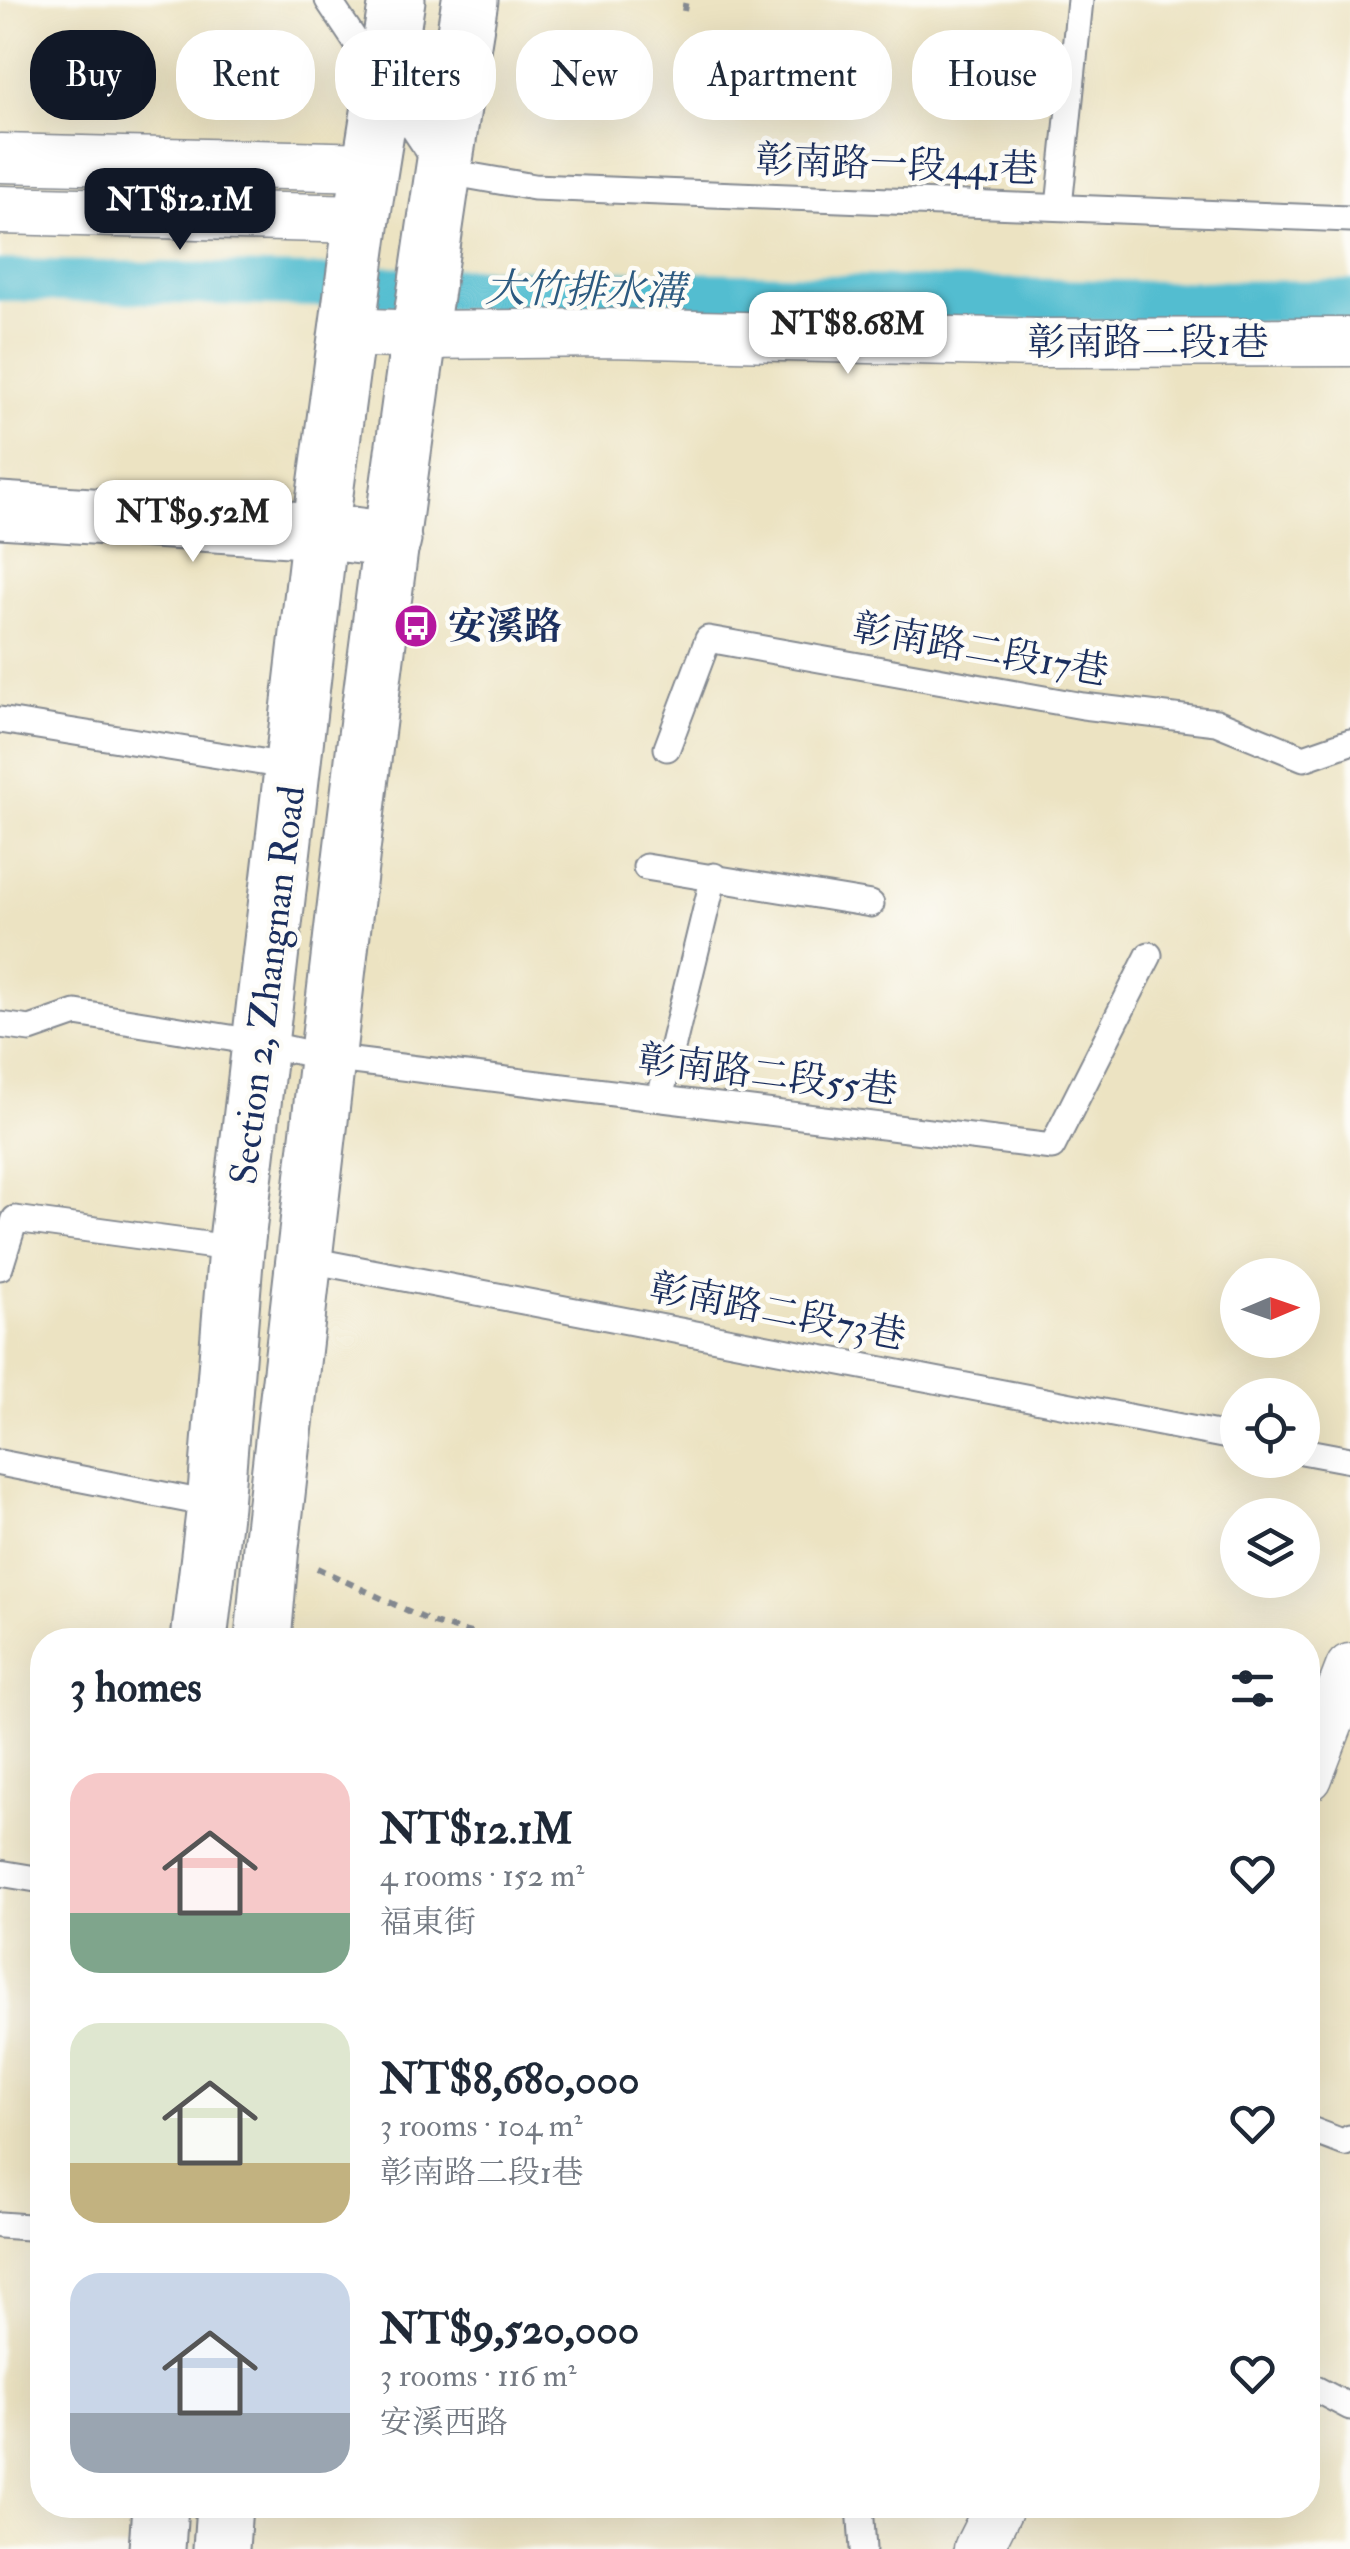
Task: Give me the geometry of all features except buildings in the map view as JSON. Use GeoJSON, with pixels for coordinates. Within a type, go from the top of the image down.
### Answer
{"type":"FeatureCollection","features":[{"type":"Feature","properties":{"kind":"main road","name":"Section 2, Zhangnan Road"},"geometry":{"type":"LineString","coordinates":[[392,30],[397,0]]}},
{"type":"Feature","properties":{"kind":"main road","name":"Section 2, Zhangnan Road"},"geometry":{"type":"LineString","coordinates":[[264,1628],[304,1258],[418,335],[470,0]]}},
{"type":"Feature","properties":{"kind":"main road","name":"Section 2, Zhangnan Road"},"geometry":{"type":"LineString","coordinates":[[200,1628],[215,1505],[236,1249],[320,530],[378,120]]}},
{"type":"Feature","properties":{"kind":"main road"},"geometry":{"type":"LineString","coordinates":[[434,237],[367,193],[394,163],[442,171]]}},
{"type":"Feature","properties":{"kind":"main road"},"geometry":{"type":"LineString","coordinates":[[0,510],[320,530],[393,540]]}},
{"type":"Feature","properties":{"kind":"main road"},"geometry":{"type":"LineString","coordinates":[[157,2549],[159,2518]]}},
{"type":"Feature","properties":{"kind":"main road"},"geometry":{"type":"LineString","coordinates":[[221,2549],[223,2518]]}},
{"type":"Feature","properties":{"kind":"street"},"geometry":{"type":"LineString","coordinates":[[0,158],[136,162],[367,193]]}},
{"type":"Feature","properties":{"kind":"street"},"geometry":{"type":"LineString","coordinates":[[134,214],[136,162]]}},
{"type":"Feature","properties":{"kind":"street"},"geometry":{"type":"LineString","coordinates":[[0,210],[134,214],[367,193]]}},
{"type":"Feature","properties":{"kind":"street","name":"彰南路二段1巷"},"geometry":{"type":"LineString","coordinates":[[347,332],[609,333],[1038,343],[1350,342]]}},
{"type":"Feature","properties":{"kind":"street"},"geometry":{"type":"LineString","coordinates":[[1320,1761],[1337,1737],[1350,1668]]}},
{"type":"Feature","properties":{"kind":"street"},"geometry":{"type":"LineString","coordinates":[[978,2549],[994,2518]]}},
{"type":"Feature","properties":{"kind":"lane"},"geometry":{"type":"LineString","coordinates":[[328,0],[348,30]]}},
{"type":"Feature","properties":{"kind":"lane"},"geometry":{"type":"LineString","coordinates":[[1059,207],[1080,0]]}},
{"type":"Feature","properties":{"kind":"lane"},"geometry":{"type":"LineString","coordinates":[[409,120],[442,171]]}},
{"type":"Feature","properties":{"kind":"lane","name":"彰南路一段441巷"},"geometry":{"type":"LineString","coordinates":[[442,171],[534,187],[1350,219]]}},
{"type":"Feature","properties":{"kind":"lane","name":"彰南路二段17巷"},"geometry":{"type":"LineString","coordinates":[[667,748],[708,639],[1083,706],[1216,722],[1304,758],[1350,742]]}},
{"type":"Feature","properties":{"kind":"lane"},"geometry":{"type":"LineString","coordinates":[[0,720],[293,766]]}},
{"type":"Feature","properties":{"kind":"lane"},"geometry":{"type":"LineString","coordinates":[[646,867],[871,904]]}},
{"type":"Feature","properties":{"kind":"lane"},"geometry":{"type":"LineString","coordinates":[[660,1098],[714,876]]}},
{"type":"Feature","properties":{"kind":"lane","name":"彰南路二段55巷"},"geometry":{"type":"LineString","coordinates":[[0,1026],[30,1029],[76,1013],[328,1058],[1052,1148],[1150,955]]}},
{"type":"Feature","properties":{"kind":"lane"},"geometry":{"type":"LineString","coordinates":[[0,1267],[15,1219],[236,1249]]}},
{"type":"Feature","properties":{"kind":"lane","name":"彰南路二段73巷"},"geometry":{"type":"LineString","coordinates":[[304,1258],[1220,1435]]}},
{"type":"Feature","properties":{"kind":"lane"},"geometry":{"type":"LineString","coordinates":[[1320,1454],[1350,1460]]}},
{"type":"Feature","properties":{"kind":"lane"},"geometry":{"type":"LineString","coordinates":[[0,1463],[215,1505]]}},
{"type":"Feature","properties":{"kind":"lane"},"geometry":{"type":"LineString","coordinates":[[0,1873],[30,1878]]}},
{"type":"Feature","properties":{"kind":"lane"},"geometry":{"type":"LineString","coordinates":[[1320,2133],[1346,2143],[1350,2138]]}},
{"type":"Feature","properties":{"kind":"lane"},"geometry":{"type":"LineString","coordinates":[[0,2225],[30,2227]]}},
{"type":"Feature","properties":{"kind":"lane"},"geometry":{"type":"LineString","coordinates":[[1320,2392],[1350,2407]]}},
{"type":"Feature","properties":{"kind":"lane"},"geometry":{"type":"LineString","coordinates":[[861,2518],[863,2549]]}},
{"type":"Feature","properties":{"kind":"path"},"geometry":{"type":"LineString","coordinates":[[684,11],[686,0]]}},
{"type":"Feature","properties":{"kind":"path"},"geometry":{"type":"LineString","coordinates":[[271,1547],[452,1628]]}},
{"type":"Feature","properties":{"kind":"waterway","name":"大竹排水溝"},"geometry":{"type":"LineString","coordinates":[[0,280],[1164,302],[1350,301]]}},
{"type":"Feature","properties":{"kind":"place","name":"安溪路"},"geometry":{"type":"Point","coordinates":[416,626]}}]}
